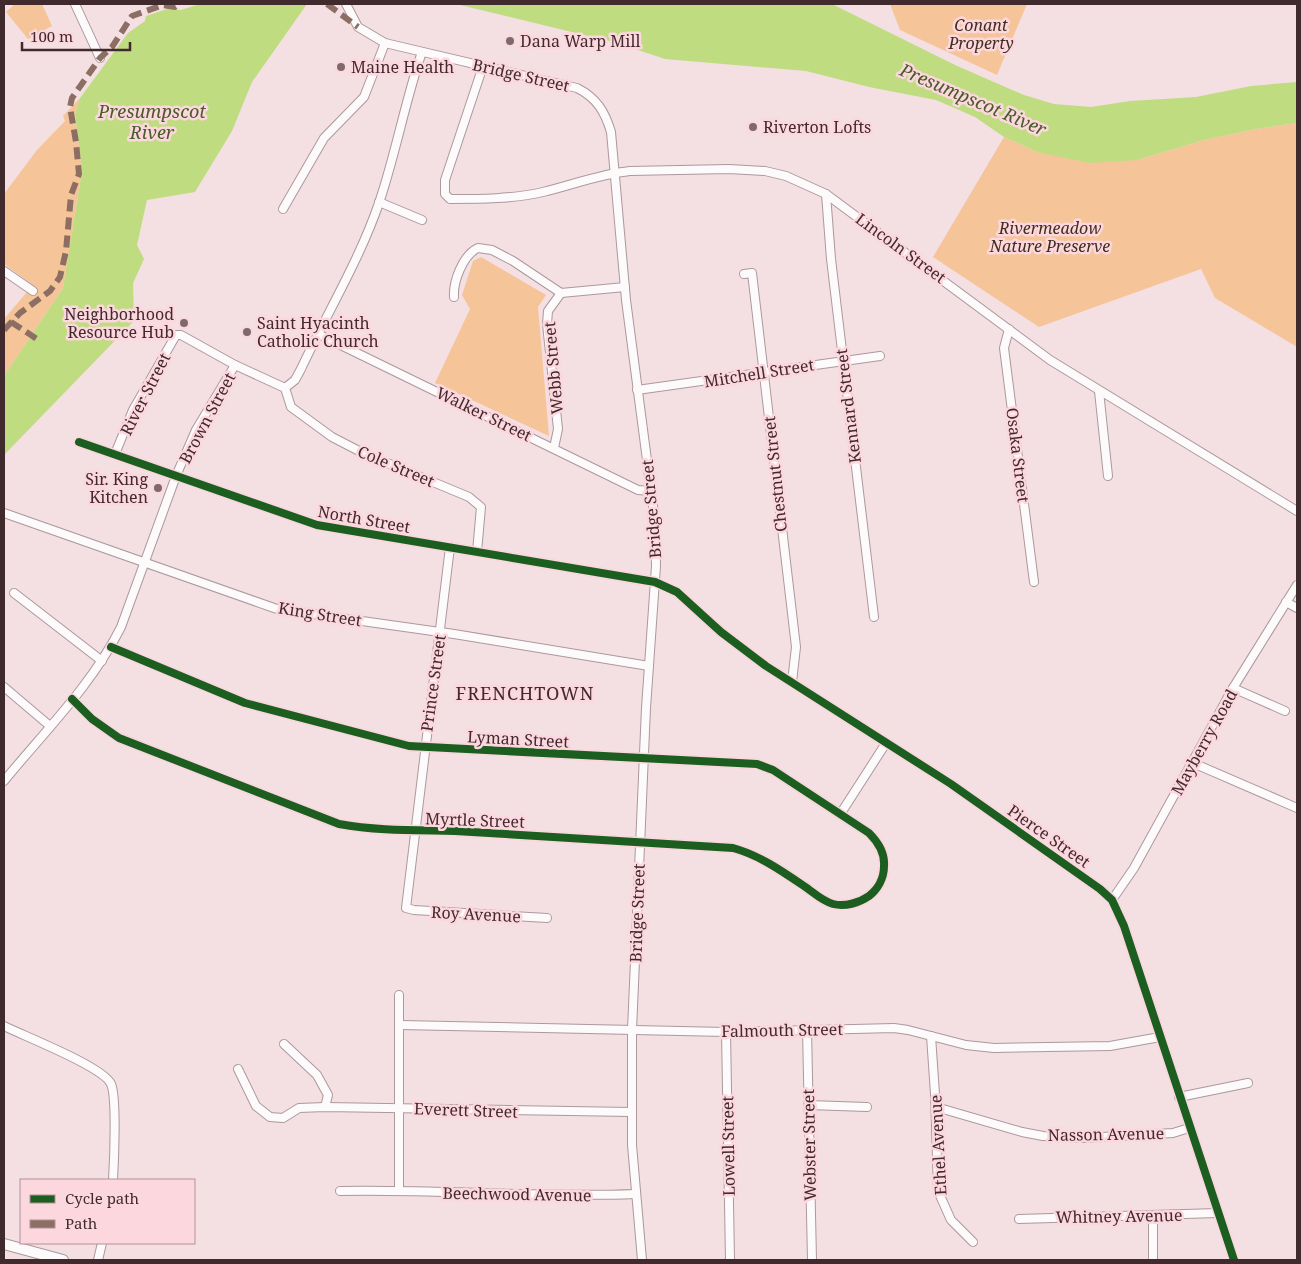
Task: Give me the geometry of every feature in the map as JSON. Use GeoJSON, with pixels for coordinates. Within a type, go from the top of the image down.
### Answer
{"type":"FeatureCollection","features":[{"type":"Feature","properties":{"kind":"main road"},"geometry":{"type":"LineString","coordinates":[[4,1244],[63,1260]]}},
{"type":"Feature","properties":{"kind":"street"},"geometry":{"type":"LineString","coordinates":[[75,4],[100,58]]}},
{"type":"Feature","properties":{"kind":"street","name":"Bridge Street"},"geometry":{"type":"LineString","coordinates":[[346,4],[358,28],[386,43],[563,83],[577,88],[591,96],[602,109],[609,125],[625,287],[655,520],[655,582],[640,841],[632,1030],[635,1194],[642,1260]]}},
{"type":"Feature","properties":{"kind":"street"},"geometry":{"type":"LineString","coordinates":[[283,209],[324,138],[364,97],[386,43]]}},
{"type":"Feature","properties":{"kind":"street"},"geometry":{"type":"LineString","coordinates":[[285,388],[296,380],[354,265],[379,202],[422,52]]}},
{"type":"Feature","properties":{"kind":"street","name":"Lincoln Street"},"geometry":{"type":"LineString","coordinates":[[483,66],[445,180],[445,194],[450,199],[537,193],[615,173],[728,169],[765,171],[786,176],[826,194],[1050,360],[1297,511]]}},
{"type":"Feature","properties":{"kind":"street","name":"Kennard Street"},"geometry":{"type":"LineString","coordinates":[[826,194],[843,361],[874,618]]}},
{"type":"Feature","properties":{"kind":"street"},"geometry":{"type":"LineString","coordinates":[[379,202],[422,220]]}},
{"type":"Feature","properties":{"kind":"street"},"geometry":{"type":"LineString","coordinates":[[454,297],[464,261],[468,255],[478,248],[492,250],[513,260],[561,293],[625,287]]}},
{"type":"Feature","properties":{"kind":"street"},"geometry":{"type":"LineString","coordinates":[[4,271],[33,291]]}},
{"type":"Feature","properties":{"kind":"street","name":"Chestnut Street"},"geometry":{"type":"LineString","coordinates":[[744,274],[752,273],[796,647],[792,682]]}},
{"type":"Feature","properties":{"kind":"street","name":"Webb Street"},"geometry":{"type":"LineString","coordinates":[[554,448],[558,429],[547,324],[548,310],[561,293]]}},
{"type":"Feature","properties":{"kind":"street","name":"Osaka Street"},"geometry":{"type":"LineString","coordinates":[[1009,329],[1004,348],[1034,582]]}},
{"type":"Feature","properties":{"kind":"street","name":"Walker Street"},"geometry":{"type":"LineString","coordinates":[[318,334],[638,490],[651,491]]}},
{"type":"Feature","properties":{"kind":"street","name":"River Street"},"geometry":{"type":"LineString","coordinates":[[115,454],[133,410],[176,335],[181,335],[235,365]]}},
{"type":"Feature","properties":{"kind":"street","name":"Mitchell Street"},"geometry":{"type":"LineString","coordinates":[[637,390],[686,385],[763,371],[880,356]]}},
{"type":"Feature","properties":{"kind":"street","name":"Brown Street"},"geometry":{"type":"LineString","coordinates":[[4,781],[72,699],[102,661],[111,646],[176,476],[199,424],[235,365],[285,388]]}},
{"type":"Feature","properties":{"kind":"street","name":"Cole Street"},"geometry":{"type":"LineString","coordinates":[[285,388],[291,407],[339,441],[476,502],[481,507],[477,552]]}},
{"type":"Feature","properties":{"kind":"street"},"geometry":{"type":"LineString","coordinates":[[1100,391],[1108,476]]}},
{"type":"Feature","properties":{"kind":"street","name":"North Street"},"geometry":{"type":"LineString","coordinates":[[79,442],[317,525],[655,582]]}},
{"type":"Feature","properties":{"kind":"street","name":"King Street"},"geometry":{"type":"LineString","coordinates":[[4,513],[277,609],[440,632],[649,666]]}},
{"type":"Feature","properties":{"kind":"street","name":"Prince Street"},"geometry":{"type":"LineString","coordinates":[[406,908],[450,547]]}},
{"type":"Feature","properties":{"kind":"street","name":"Pierce Street"},"geometry":{"type":"LineString","coordinates":[[655,582],[677,592],[739,646],[978,803],[1112,900],[1124,926],[1234,1260]]}},
{"type":"Feature","properties":{"kind":"street","name":"Mayberry Road"},"geometry":{"type":"LineString","coordinates":[[1112,900],[1134,868],[1234,688],[1297,585]]}},
{"type":"Feature","properties":{"kind":"street"},"geometry":{"type":"LineString","coordinates":[[14,593],[102,661]]}},
{"type":"Feature","properties":{"kind":"street"},"geometry":{"type":"LineString","coordinates":[[1286,602],[1297,608]]}},
{"type":"Feature","properties":{"kind":"street","name":"Lyman Street"},"geometry":{"type":"LineString","coordinates":[[111,646],[195,683],[267,710],[424,748],[757,764],[773,770],[841,813],[875,839],[884,863],[882,878]]}},
{"type":"Feature","properties":{"kind":"street"},"geometry":{"type":"LineString","coordinates":[[4,687],[50,726]]}},
{"type":"Feature","properties":{"kind":"street"},"geometry":{"type":"LineString","coordinates":[[1234,688],[1285,711]]}},
{"type":"Feature","properties":{"kind":"street","name":"Myrtle Street"},"geometry":{"type":"LineString","coordinates":[[72,699],[105,729],[140,748],[340,824],[414,831],[455,831],[719,846],[741,850],[762,860],[824,900],[839,905],[852,904],[864,899],[875,890],[882,878]]}},
{"type":"Feature","properties":{"kind":"street"},"geometry":{"type":"LineString","coordinates":[[841,813],[886,743]]}},
{"type":"Feature","properties":{"kind":"street"},"geometry":{"type":"LineString","coordinates":[[1193,763],[1297,808]]}},
{"type":"Feature","properties":{"kind":"street","name":"Roy Avenue"},"geometry":{"type":"LineString","coordinates":[[406,908],[547,918]]}},
{"type":"Feature","properties":{"kind":"street"},"geometry":{"type":"LineString","coordinates":[[399,995],[401,1025],[399,1190]]}},
{"type":"Feature","properties":{"kind":"street","name":"Falmouth Street"},"geometry":{"type":"LineString","coordinates":[[401,1025],[726,1032],[894,1028],[966,1045],[1015,1048],[1110,1046],[1160,1037]]}},
{"type":"Feature","properties":{"kind":"street"},"geometry":{"type":"LineString","coordinates":[[4,1026],[91,1067],[105,1076],[111,1083],[114,1101],[113,1179]]}},
{"type":"Feature","properties":{"kind":"street","name":"Webster Street"},"geometry":{"type":"LineString","coordinates":[[807,1030],[812,1260]]}},
{"type":"Feature","properties":{"kind":"street","name":"Lowell Street"},"geometry":{"type":"LineString","coordinates":[[726,1032],[730,1260]]}},
{"type":"Feature","properties":{"kind":"street","name":"Ethel Avenue"},"geometry":{"type":"LineString","coordinates":[[931,1036],[936,1106],[937,1176],[940,1198],[950,1220],[973,1242]]}},
{"type":"Feature","properties":{"kind":"street"},"geometry":{"type":"LineString","coordinates":[[284,1044],[317,1075],[328,1095],[325,1107]]}},
{"type":"Feature","properties":{"kind":"street","name":"Everett Street"},"geometry":{"type":"LineString","coordinates":[[238,1069],[256,1106],[270,1117],[284,1118],[299,1108],[325,1107],[632,1112]]}},
{"type":"Feature","properties":{"kind":"street"},"geometry":{"type":"LineString","coordinates":[[1179,1097],[1248,1082]]}},
{"type":"Feature","properties":{"kind":"street"},"geometry":{"type":"LineString","coordinates":[[810,1105],[867,1107]]}},
{"type":"Feature","properties":{"kind":"street","name":"Nasson Avenue"},"geometry":{"type":"LineString","coordinates":[[936,1106],[1022,1132],[1057,1137],[1173,1133],[1189,1128]]}},
{"type":"Feature","properties":{"kind":"street","name":"Beechwood Avenue"},"geometry":{"type":"LineString","coordinates":[[340,1191],[399,1190],[492,1194],[635,1194]]}},
{"type":"Feature","properties":{"kind":"street","name":"Whitney Avenue"},"geometry":{"type":"LineString","coordinates":[[1019,1219],[1218,1213]]}},
{"type":"Feature","properties":{"kind":"street"},"geometry":{"type":"LineString","coordinates":[[1153,1216],[1153,1260]]}},
{"type":"Feature","properties":{"kind":"street"},"geometry":{"type":"LineString","coordinates":[[98,1260],[102,1244]]}},
{"type":"Feature","properties":{"kind":"green space"},"geometry":{"type":"Polygon","coordinates":[[[15,4],[42,4],[52,26],[28,39],[6,12],[15,4]]]}},
{"type":"Feature","properties":{"kind":"green space","name":"Conant Property"},"geometry":{"type":"Polygon","coordinates":[[[890,4],[1027,4],[997,75],[900,30],[890,4]]]}},
{"type":"Feature","properties":{"kind":"green space"},"geometry":{"type":"Polygon","coordinates":[[[80,98],[75,114],[82,171],[63,288],[4,376],[4,319],[33,285],[4,264],[4,194],[37,150],[65,121],[63,116],[80,98]]]}},
{"type":"Feature","properties":{"kind":"green space","name":"Rivermeadow Nature Preserve"},"geometry":{"type":"Polygon","coordinates":[[[1297,123],[1297,347],[1215,298],[1201,269],[1039,327],[933,257],[1004,137],[1037,152],[1137,160],[1204,140],[1297,123]]]}},
{"type":"Feature","properties":{"kind":"green space"},"geometry":{"type":"Polygon","coordinates":[[[481,257],[546,295],[538,307],[549,436],[435,383],[470,309],[462,295],[473,261],[481,257]]]}},
{"type":"Feature","properties":{"kind":"water","name":"Presumpscot River"},"geometry":{"type":"Polygon","coordinates":[[[200,4],[307,4],[252,82],[232,131],[195,192],[147,200],[137,245],[144,259],[133,283],[134,321],[4,455],[4,376],[63,288],[82,171],[75,114],[80,98],[128,33],[145,21],[146,16],[167,9],[181,10],[200,4]]]}},
{"type":"Feature","properties":{"kind":"water"},"geometry":{"type":"Polygon","coordinates":[[[456,4],[834,5],[955,65],[1024,95],[1054,104],[1091,107],[1130,101],[1196,97],[1251,86],[1297,82],[1297,123],[1204,140],[1137,160],[1089,163],[1037,152],[1004,137],[975,117],[936,100],[869,87],[806,71],[665,59],[617,43],[456,4]]]}},
{"type":"Feature","properties":{"kind":"marked path"},"geometry":{"type":"LineString","coordinates":[[4,330],[20,313],[50,291],[60,277],[66,251],[71,195],[79,174],[70,107],[72,98],[100,58],[112,47],[132,16],[163,5],[175,7],[180,4]]}},
{"type":"Feature","properties":{"kind":"marked path"},"geometry":{"type":"LineString","coordinates":[[327,4],[358,27]]}},
{"type":"Feature","properties":{"kind":"marked path"},"geometry":{"type":"LineString","coordinates":[[11,322],[40,341]]}},
{"type":"Feature","properties":{"kind":"cycle path"},"geometry":{"type":"LineString","coordinates":[[79,442],[317,525],[655,582],[677,592],[721,632],[766,666],[951,784],[1100,889],[1112,900],[1124,926],[1234,1260]]}},
{"type":"Feature","properties":{"kind":"cycle path"},"geometry":{"type":"LineString","coordinates":[[72,699],[92,719],[119,738],[339,824],[383,829],[455,831],[733,848],[761,859],[821,899],[838,905],[861,901],[878,887],[882,879],[884,870],[882,852],[869,833],[773,770],[757,764],[409,746],[245,703],[111,647]]}},
{"type":"Feature","properties":{"kind":"place","name":"Dana Warp Mill"},"geometry":{"type":"Point","coordinates":[510,41]}},
{"type":"Feature","properties":{"kind":"place","name":"Maine Health"},"geometry":{"type":"Point","coordinates":[341,67]}},
{"type":"Feature","properties":{"kind":"place","name":"Riverton Lofts"},"geometry":{"type":"Point","coordinates":[753,127]}},
{"type":"Feature","properties":{"kind":"place","name":"Neighborhood Resource Hub"},"geometry":{"type":"Point","coordinates":[184,323]}},
{"type":"Feature","properties":{"kind":"place","name":"Saint Hyacinth Catholic Church"},"geometry":{"type":"Point","coordinates":[247,332]}},
{"type":"Feature","properties":{"kind":"place","name":"Sir. King Kitchen"},"geometry":{"type":"Point","coordinates":[158,488]}},
{"type":"Feature","properties":{"kind":"district","name":"FRENCHTOWN"},"geometry":{"type":"Point","coordinates":[525,694]}}]}
